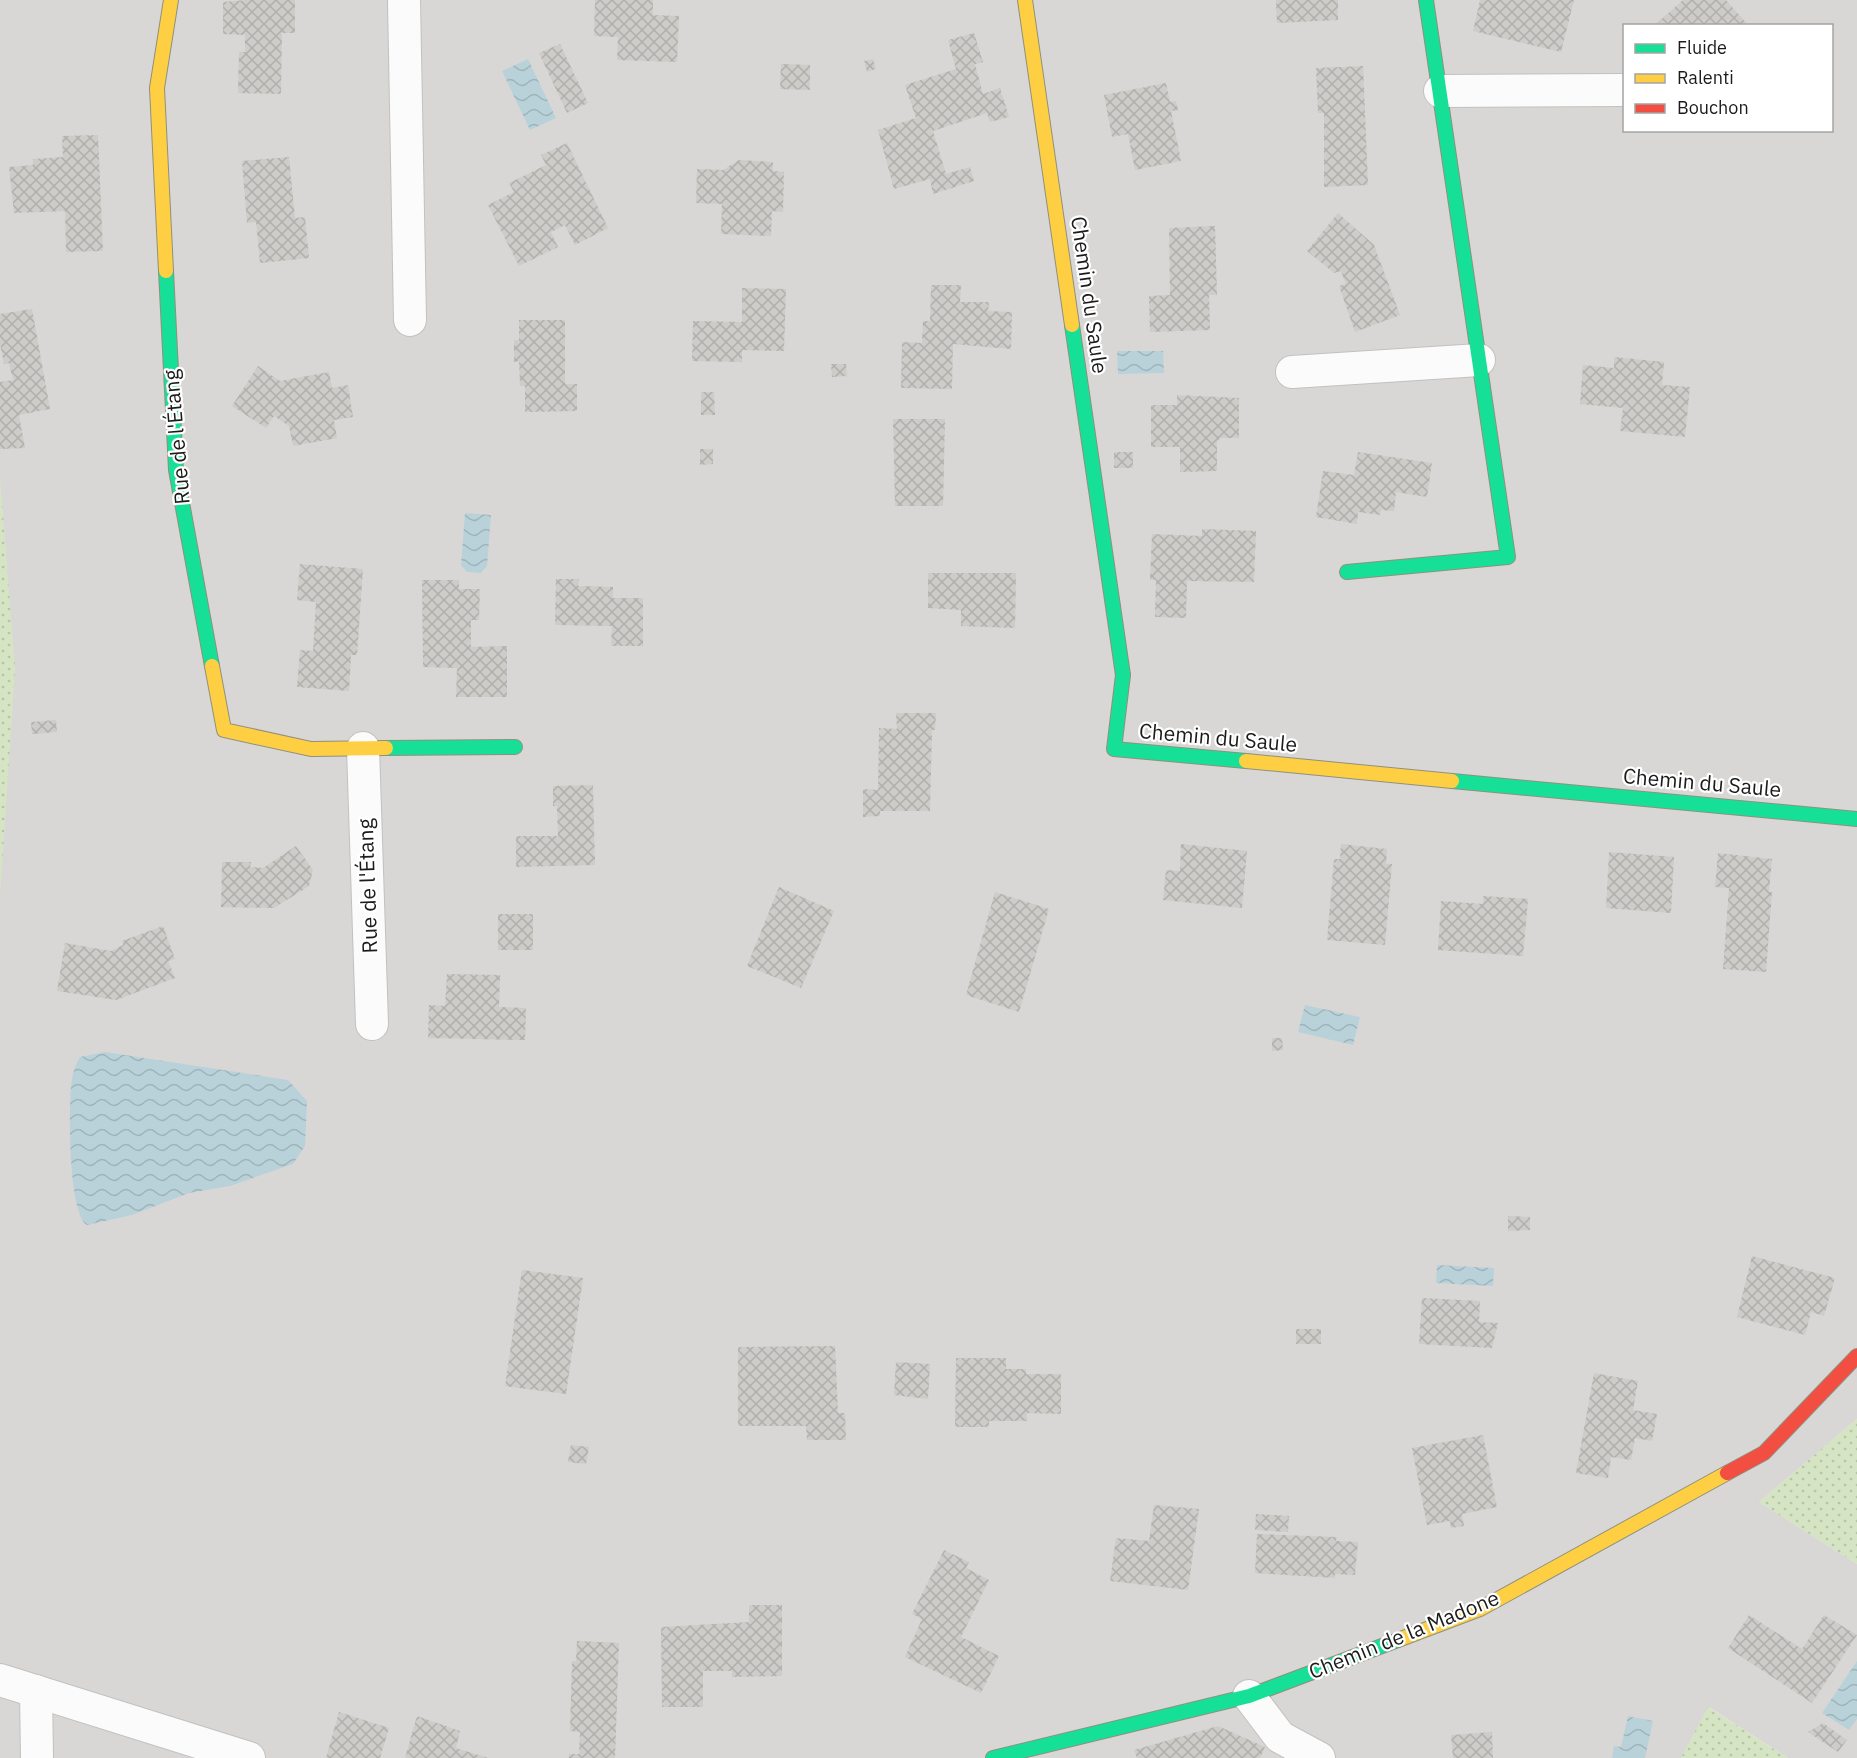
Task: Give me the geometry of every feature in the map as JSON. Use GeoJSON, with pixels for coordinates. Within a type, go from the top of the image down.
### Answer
{"type":"FeatureCollection","features":[{"type":"Feature","properties":{"kind":"street","name":"Rue de l'Étang"},"geometry":{"type":"LineString","coordinates":[[171,0],[157,88],[176,470],[224,730],[311,748],[515,747]]}},
{"type":"Feature","properties":{"kind":"street"},"geometry":{"type":"LineString","coordinates":[[404,0],[410,320]]}},
{"type":"Feature","properties":{"kind":"street","name":"Chemin du Saule"},"geometry":{"type":"LineString","coordinates":[[1025,0],[1123,675],[1114,749],[1857,819]]}},
{"type":"Feature","properties":{"kind":"street"},"geometry":{"type":"LineString","coordinates":[[1347,572],[1508,557],[1426,0]]}},
{"type":"Feature","properties":{"kind":"street"},"geometry":{"type":"LineString","coordinates":[[1440,91],[1623,90]]}},
{"type":"Feature","properties":{"kind":"street"},"geometry":{"type":"LineString","coordinates":[[1292,372],[1479,360]]}},
{"type":"Feature","properties":{"kind":"street","name":"Rue de l'Étang"},"geometry":{"type":"LineString","coordinates":[[363,748],[372,1024]]}},
{"type":"Feature","properties":{"kind":"street","name":"Chemin de la Madone"},"geometry":{"type":"LineString","coordinates":[[993,1758],[1249,1696],[1480,1609],[1764,1453],[1857,1356]]}},
{"type":"Feature","properties":{"kind":"street"},"geometry":{"type":"LineString","coordinates":[[0,1680],[249,1758]]}},
{"type":"Feature","properties":{"kind":"street"},"geometry":{"type":"LineString","coordinates":[[36,1691],[37,1758]]}},
{"type":"Feature","properties":{"kind":"street"},"geometry":{"type":"LineString","coordinates":[[1249,1696],[1280,1737],[1319,1758]]}},
{"type":"Feature","properties":{"kind":"shaded area"},"geometry":{"type":"Polygon","coordinates":[[[0,0],[1857,0],[1857,1419],[1759,1502],[1857,1564],[1857,1758],[1788,1758],[1709,1707],[1681,1758],[0,1758],[0,0]]]}},
{"type":"Feature","properties":{"kind":"green space"},"geometry":{"type":"Polygon","coordinates":[[[0,477],[15,669],[0,895],[0,477]]]}},
{"type":"Feature","properties":{"kind":"green space"},"geometry":{"type":"Polygon","coordinates":[[[1857,1419],[1857,1564],[1759,1502],[1857,1419]]]}},
{"type":"Feature","properties":{"kind":"green space"},"geometry":{"type":"Polygon","coordinates":[[[1708,1707],[1788,1758],[1681,1758],[1708,1707]]]}},
{"type":"Feature","properties":{"kind":"water"},"geometry":{"type":"Polygon","coordinates":[[[528,59],[556,118],[530,130],[502,71],[528,59]]]}},
{"type":"Feature","properties":{"kind":"water"},"geometry":{"type":"Polygon","coordinates":[[[1117,351],[1163,351],[1164,373],[1118,374],[1117,351]]]}},
{"type":"Feature","properties":{"kind":"water"},"geometry":{"type":"Polygon","coordinates":[[[465,513],[491,515],[487,566],[481,573],[467,572],[461,565],[465,513]]]}},
{"type":"Feature","properties":{"kind":"water"},"geometry":{"type":"Polygon","coordinates":[[[1305,1005],[1360,1017],[1353,1045],[1298,1032],[1305,1005]]]}},
{"type":"Feature","properties":{"kind":"water"},"geometry":{"type":"Polygon","coordinates":[[[105,1052],[288,1080],[307,1101],[305,1146],[293,1164],[230,1186],[189,1193],[132,1215],[87,1225],[81,1217],[76,1201],[73,1180],[70,1133],[72,1079],[80,1057],[105,1052]]]}},
{"type":"Feature","properties":{"kind":"water"},"geometry":{"type":"Polygon","coordinates":[[[1437,1265],[1494,1268],[1493,1286],[1436,1283],[1437,1265]]]}},
{"type":"Feature","properties":{"kind":"water"},"geometry":{"type":"Polygon","coordinates":[[[1857,1661],[1857,1719],[1849,1730],[1822,1713],[1857,1661]]]}},
{"type":"Feature","properties":{"kind":"water"},"geometry":{"type":"Polygon","coordinates":[[[1628,1716],[1653,1721],[1645,1758],[1612,1758],[1614,1746],[1621,1747],[1628,1716]]]}},
{"type":"Feature","properties":{"kind":"building"},"geometry":{"type":"Polygon","coordinates":[[[295,0],[295,33],[282,33],[281,94],[238,93],[239,52],[245,52],[245,35],[223,34],[223,2],[295,0]]]}},
{"type":"Feature","properties":{"kind":"building"},"geometry":{"type":"Polygon","coordinates":[[[595,0],[653,0],[653,15],[679,16],[677,62],[617,60],[618,37],[594,36],[595,0]]]}},
{"type":"Feature","properties":{"kind":"building"},"geometry":{"type":"Polygon","coordinates":[[[1276,0],[1338,0],[1338,20],[1277,23],[1276,0]]]}},
{"type":"Feature","properties":{"kind":"building"},"geometry":{"type":"Polygon","coordinates":[[[1480,0],[1574,0],[1561,52],[1473,31],[1480,0]]]}},
{"type":"Feature","properties":{"kind":"building"},"geometry":{"type":"Polygon","coordinates":[[[1683,0],[1726,0],[1747,24],[1656,24],[1683,0]]]}},
{"type":"Feature","properties":{"kind":"building"},"geometry":{"type":"Polygon","coordinates":[[[974,33],[983,62],[975,64],[983,94],[1000,88],[1009,117],[990,122],[987,113],[933,131],[946,174],[970,167],[974,181],[933,194],[930,179],[894,189],[878,130],[916,118],[905,85],[956,69],[948,40],[974,33]]]}},
{"type":"Feature","properties":{"kind":"building"},"geometry":{"type":"Polygon","coordinates":[[[560,44],[588,103],[567,113],[539,53],[560,44]]]}},
{"type":"Feature","properties":{"kind":"building"},"geometry":{"type":"Polygon","coordinates":[[[873,59],[876,69],[867,72],[864,61],[873,59]]]}},
{"type":"Feature","properties":{"kind":"building"},"geometry":{"type":"Polygon","coordinates":[[[781,64],[810,65],[810,90],[780,89],[781,64]]]}},
{"type":"Feature","properties":{"kind":"building"},"geometry":{"type":"Polygon","coordinates":[[[1363,66],[1368,185],[1324,187],[1324,113],[1318,113],[1316,68],[1363,66]]]}},
{"type":"Feature","properties":{"kind":"building"},"geometry":{"type":"Polygon","coordinates":[[[1166,83],[1170,102],[1176,101],[1178,110],[1171,111],[1181,161],[1135,170],[1128,134],[1112,137],[1104,95],[1166,83]]]}},
{"type":"Feature","properties":{"kind":"building"},"geometry":{"type":"Polygon","coordinates":[[[98,135],[103,251],[66,252],[65,211],[14,213],[9,167],[33,165],[33,159],[63,157],[62,136],[98,135]]]}},
{"type":"Feature","properties":{"kind":"building"},"geometry":{"type":"Polygon","coordinates":[[[567,143],[608,228],[575,245],[565,225],[551,232],[558,247],[519,266],[488,205],[514,192],[509,183],[546,165],[541,155],[567,143]]]}},
{"type":"Feature","properties":{"kind":"building"},"geometry":{"type":"Polygon","coordinates":[[[289,157],[295,218],[305,217],[309,258],[260,263],[256,222],[247,223],[242,161],[289,157]]]}},
{"type":"Feature","properties":{"kind":"building"},"geometry":{"type":"Polygon","coordinates":[[[739,160],[773,162],[773,171],[784,172],[783,212],[772,211],[771,236],[721,234],[722,204],[696,203],[697,169],[723,170],[739,160]]]}},
{"type":"Feature","properties":{"kind":"building"},"geometry":{"type":"Polygon","coordinates":[[[1338,213],[1374,245],[1400,315],[1355,332],[1339,286],[1346,284],[1341,271],[1334,273],[1307,251],[1338,213]]]}},
{"type":"Feature","properties":{"kind":"building"},"geometry":{"type":"Polygon","coordinates":[[[1215,226],[1217,295],[1209,295],[1210,330],[1150,332],[1149,296],[1170,295],[1169,228],[1215,226]]]}},
{"type":"Feature","properties":{"kind":"building"},"geometry":{"type":"Polygon","coordinates":[[[931,285],[961,285],[960,302],[989,302],[988,311],[1012,312],[1011,349],[953,344],[952,389],[901,388],[902,342],[922,343],[923,321],[930,321],[931,285]]]}},
{"type":"Feature","properties":{"kind":"building"},"geometry":{"type":"Polygon","coordinates":[[[742,288],[786,289],[784,351],[742,350],[742,362],[692,361],[693,321],[742,322],[742,288]]]}},
{"type":"Feature","properties":{"kind":"building"},"geometry":{"type":"Polygon","coordinates":[[[32,309],[50,409],[19,415],[25,448],[0,449],[0,382],[13,380],[9,363],[4,364],[0,344],[0,314],[32,309]]]}},
{"type":"Feature","properties":{"kind":"building"},"geometry":{"type":"Polygon","coordinates":[[[519,320],[565,320],[565,384],[577,384],[577,411],[525,412],[525,386],[520,386],[519,361],[514,362],[514,340],[519,340],[519,320]]]}},
{"type":"Feature","properties":{"kind":"building"},"geometry":{"type":"Polygon","coordinates":[[[1614,357],[1664,362],[1662,385],[1690,387],[1685,437],[1620,431],[1623,408],[1580,404],[1583,365],[1614,368],[1614,357]]]}},
{"type":"Feature","properties":{"kind":"building"},"geometry":{"type":"Polygon","coordinates":[[[831,364],[846,364],[847,376],[832,377],[831,364]]]}},
{"type":"Feature","properties":{"kind":"building"},"geometry":{"type":"Polygon","coordinates":[[[258,366],[280,381],[329,372],[332,388],[348,385],[353,417],[334,420],[337,438],[293,446],[289,426],[274,416],[266,428],[232,406],[258,366]]]}},
{"type":"Feature","properties":{"kind":"building"},"geometry":{"type":"Polygon","coordinates":[[[701,392],[714,392],[715,415],[701,415],[701,392]]]}},
{"type":"Feature","properties":{"kind":"building"},"geometry":{"type":"Polygon","coordinates":[[[1177,395],[1239,398],[1239,438],[1220,438],[1217,442],[1217,471],[1180,472],[1180,447],[1151,447],[1151,405],[1177,405],[1177,395]]]}},
{"type":"Feature","properties":{"kind":"building"},"geometry":{"type":"Polygon","coordinates":[[[893,419],[945,419],[943,506],[895,506],[893,419]]]}},
{"type":"Feature","properties":{"kind":"building"},"geometry":{"type":"Polygon","coordinates":[[[700,449],[713,449],[713,464],[700,465],[700,449]]]}},
{"type":"Feature","properties":{"kind":"building"},"geometry":{"type":"Polygon","coordinates":[[[1114,452],[1133,452],[1133,468],[1114,468],[1114,452]]]}},
{"type":"Feature","properties":{"kind":"building"},"geometry":{"type":"Polygon","coordinates":[[[1358,452],[1432,463],[1427,497],[1396,492],[1394,511],[1381,510],[1380,515],[1358,512],[1357,524],[1316,517],[1323,471],[1354,475],[1358,452]]]}},
{"type":"Feature","properties":{"kind":"building"},"geometry":{"type":"Polygon","coordinates":[[[1202,529],[1256,531],[1254,582],[1187,581],[1186,618],[1155,617],[1156,580],[1150,580],[1152,534],[1202,536],[1202,529]]]}},
{"type":"Feature","properties":{"kind":"building"},"geometry":{"type":"Polygon","coordinates":[[[300,564],[363,569],[357,655],[351,655],[349,691],[297,687],[300,650],[313,651],[316,602],[297,600],[300,564]]]}},
{"type":"Feature","properties":{"kind":"building"},"geometry":{"type":"Polygon","coordinates":[[[928,573],[1016,573],[1015,628],[961,626],[961,610],[928,608],[928,573]]]}},
{"type":"Feature","properties":{"kind":"building"},"geometry":{"type":"Polygon","coordinates":[[[556,579],[579,579],[578,586],[613,587],[613,598],[643,598],[643,646],[611,646],[612,626],[555,625],[556,579]]]}},
{"type":"Feature","properties":{"kind":"building"},"geometry":{"type":"Polygon","coordinates":[[[422,580],[459,580],[459,589],[480,589],[479,620],[471,620],[471,647],[507,646],[507,697],[456,697],[457,668],[423,667],[422,580]]]}},
{"type":"Feature","properties":{"kind":"building"},"geometry":{"type":"Polygon","coordinates":[[[896,713],[936,713],[935,730],[932,730],[930,811],[880,811],[880,816],[863,817],[863,789],[878,790],[879,728],[897,729],[896,713]]]}},
{"type":"Feature","properties":{"kind":"building"},"geometry":{"type":"Polygon","coordinates":[[[56,720],[57,732],[32,734],[31,722],[56,720]]]}},
{"type":"Feature","properties":{"kind":"building"},"geometry":{"type":"Polygon","coordinates":[[[593,785],[595,865],[516,867],[516,836],[558,836],[557,806],[553,806],[553,786],[593,785]]]}},
{"type":"Feature","properties":{"kind":"building"},"geometry":{"type":"Polygon","coordinates":[[[1181,844],[1247,851],[1242,908],[1163,900],[1166,870],[1180,871],[1181,844]]]}},
{"type":"Feature","properties":{"kind":"building"},"geometry":{"type":"Polygon","coordinates":[[[1341,844],[1387,849],[1386,864],[1392,864],[1385,945],[1327,940],[1334,859],[1340,859],[1341,844]]]}},
{"type":"Feature","properties":{"kind":"building"},"geometry":{"type":"Polygon","coordinates":[[[296,846],[313,870],[309,886],[274,908],[221,907],[222,862],[251,862],[250,867],[263,868],[296,846]]]}},
{"type":"Feature","properties":{"kind":"building"},"geometry":{"type":"Polygon","coordinates":[[[1609,852],[1674,857],[1671,913],[1606,908],[1609,852]]]}},
{"type":"Feature","properties":{"kind":"building"},"geometry":{"type":"Polygon","coordinates":[[[1718,853],[1772,859],[1766,972],[1723,969],[1729,888],[1715,887],[1718,853]]]}},
{"type":"Feature","properties":{"kind":"building"},"geometry":{"type":"Polygon","coordinates":[[[779,887],[834,911],[801,988],[747,966],[779,887]]]}},
{"type":"Feature","properties":{"kind":"building"},"geometry":{"type":"Polygon","coordinates":[[[995,892],[1049,909],[1019,1012],[966,995],[995,892]]]}},
{"type":"Feature","properties":{"kind":"building"},"geometry":{"type":"Polygon","coordinates":[[[1483,896],[1528,899],[1523,956],[1438,950],[1441,901],[1483,904],[1483,896]]]}},
{"type":"Feature","properties":{"kind":"building"},"geometry":{"type":"Polygon","coordinates":[[[498,914],[533,914],[533,950],[498,950],[498,914]]]}},
{"type":"Feature","properties":{"kind":"building"},"geometry":{"type":"Polygon","coordinates":[[[163,926],[175,959],[168,961],[175,978],[116,1000],[57,991],[65,943],[111,951],[123,945],[122,941],[163,926]]]}},
{"type":"Feature","properties":{"kind":"building"},"geometry":{"type":"Polygon","coordinates":[[[447,974],[500,975],[499,1007],[526,1008],[525,1040],[428,1038],[429,1005],[445,1006],[447,974]]]}},
{"type":"Feature","properties":{"kind":"building"},"geometry":{"type":"Polygon","coordinates":[[[1272,1038],[1282,1038],[1283,1050],[1272,1051],[1272,1038]]]}},
{"type":"Feature","properties":{"kind":"building"},"geometry":{"type":"Polygon","coordinates":[[[1508,1216],[1530,1217],[1530,1230],[1508,1231],[1508,1216]]]}},
{"type":"Feature","properties":{"kind":"building"},"geometry":{"type":"Polygon","coordinates":[[[1752,1256],[1835,1278],[1824,1316],[1811,1312],[1805,1335],[1737,1317],[1752,1256]]]}},
{"type":"Feature","properties":{"kind":"building"},"geometry":{"type":"Polygon","coordinates":[[[522,1270],[583,1278],[566,1394],[505,1386],[522,1270]]]}},
{"type":"Feature","properties":{"kind":"building"},"geometry":{"type":"Polygon","coordinates":[[[1422,1298],[1480,1301],[1479,1322],[1498,1323],[1492,1348],[1419,1344],[1422,1298]]]}},
{"type":"Feature","properties":{"kind":"building"},"geometry":{"type":"Polygon","coordinates":[[[1296,1329],[1321,1329],[1321,1344],[1296,1344],[1296,1329]]]}},
{"type":"Feature","properties":{"kind":"building"},"geometry":{"type":"Polygon","coordinates":[[[835,1346],[838,1413],[845,1413],[846,1440],[807,1440],[806,1426],[738,1426],[738,1347],[835,1346]]]}},
{"type":"Feature","properties":{"kind":"building"},"geometry":{"type":"Polygon","coordinates":[[[956,1358],[1006,1358],[1006,1369],[1026,1369],[1026,1374],[1061,1374],[1061,1414],[1027,1413],[1027,1421],[989,1421],[989,1427],[955,1427],[956,1358]]]}},
{"type":"Feature","properties":{"kind":"building"},"geometry":{"type":"Polygon","coordinates":[[[896,1362],[930,1364],[928,1399],[894,1395],[896,1362]]]}},
{"type":"Feature","properties":{"kind":"building"},"geometry":{"type":"Polygon","coordinates":[[[1594,1373],[1638,1381],[1633,1410],[1657,1414],[1652,1441],[1635,1438],[1631,1460],[1611,1457],[1608,1478],[1576,1473],[1594,1373]]]}},
{"type":"Feature","properties":{"kind":"building"},"geometry":{"type":"Polygon","coordinates":[[[1483,1435],[1497,1507],[1462,1514],[1464,1526],[1451,1528],[1450,1521],[1427,1525],[1412,1448],[1483,1435]]]}},
{"type":"Feature","properties":{"kind":"building"},"geometry":{"type":"Polygon","coordinates":[[[571,1445],[589,1447],[586,1464],[568,1462],[571,1445]]]}},
{"type":"Feature","properties":{"kind":"building"},"geometry":{"type":"Polygon","coordinates":[[[1154,1505],[1199,1509],[1188,1590],[1110,1581],[1116,1538],[1149,1541],[1154,1505]]]}},
{"type":"Feature","properties":{"kind":"building"},"geometry":{"type":"Polygon","coordinates":[[[1256,1514],[1289,1516],[1288,1532],[1255,1530],[1256,1514]]]}},
{"type":"Feature","properties":{"kind":"building"},"geometry":{"type":"Polygon","coordinates":[[[1257,1534],[1337,1537],[1336,1541],[1358,1542],[1355,1575],[1335,1574],[1335,1578],[1255,1573],[1257,1534]]]}},
{"type":"Feature","properties":{"kind":"building"},"geometry":{"type":"Polygon","coordinates":[[[944,1550],[969,1562],[966,1568],[989,1580],[961,1637],[999,1656],[981,1693],[905,1657],[922,1619],[912,1614],[944,1550]]]}},
{"type":"Feature","properties":{"kind":"building"},"geometry":{"type":"Polygon","coordinates":[[[749,1605],[782,1605],[782,1676],[732,1677],[732,1671],[703,1671],[703,1707],[662,1707],[661,1627],[749,1622],[749,1605]]]}},
{"type":"Feature","properties":{"kind":"building"},"geometry":{"type":"Polygon","coordinates":[[[1749,1615],[1802,1649],[1824,1615],[1857,1635],[1812,1703],[1728,1648],[1749,1615]]]}},
{"type":"Feature","properties":{"kind":"building"},"geometry":{"type":"Polygon","coordinates":[[[577,1641],[619,1643],[615,1758],[569,1758],[569,1754],[579,1754],[580,1732],[570,1731],[572,1661],[576,1661],[577,1641]]]}},
{"type":"Feature","properties":{"kind":"building"},"geometry":{"type":"Polygon","coordinates":[[[339,1712],[389,1728],[380,1758],[326,1758],[339,1712]]]}},
{"type":"Feature","properties":{"kind":"building"},"geometry":{"type":"Polygon","coordinates":[[[417,1716],[460,1731],[456,1748],[488,1758],[405,1758],[417,1716]]]}},
{"type":"Feature","properties":{"kind":"building"},"geometry":{"type":"Polygon","coordinates":[[[1823,1723],[1847,1740],[1838,1752],[1808,1732],[1823,1723]]]}},
{"type":"Feature","properties":{"kind":"building"},"geometry":{"type":"Polygon","coordinates":[[[1218,1726],[1265,1747],[1260,1758],[1137,1758],[1134,1750],[1218,1726]]]}},
{"type":"Feature","properties":{"kind":"building"},"geometry":{"type":"Polygon","coordinates":[[[1492,1732],[1493,1758],[1453,1758],[1451,1735],[1492,1732]]]}},
{"type":"Feature","properties":{"kind":"traffic: fast"},"geometry":{"type":"LineString","coordinates":[[1347,572],[1508,557],[1426,0]]}},
{"type":"Feature","properties":{"kind":"traffic: fast"},"geometry":{"type":"LineString","coordinates":[[166,271],[176,470],[212,666]]}},
{"type":"Feature","properties":{"kind":"traffic: fast"},"geometry":{"type":"LineString","coordinates":[[1072,325],[1123,675],[1114,749],[1246,761]]}},
{"type":"Feature","properties":{"kind":"traffic: fast"},"geometry":{"type":"LineString","coordinates":[[386,748],[515,747]]}},
{"type":"Feature","properties":{"kind":"traffic: fast"},"geometry":{"type":"LineString","coordinates":[[1452,781],[1857,819]]}},
{"type":"Feature","properties":{"kind":"traffic: fast"},"geometry":{"type":"LineString","coordinates":[[993,1758],[1249,1696],[1398,1640]]}},
{"type":"Feature","properties":{"kind":"traffic: slow"},"geometry":{"type":"LineString","coordinates":[[166,271],[157,88],[171,0]]}},
{"type":"Feature","properties":{"kind":"traffic: slow"},"geometry":{"type":"LineString","coordinates":[[1025,0],[1072,325]]}},
{"type":"Feature","properties":{"kind":"traffic: slow"},"geometry":{"type":"LineString","coordinates":[[212,666],[224,730],[311,749],[386,748]]}},
{"type":"Feature","properties":{"kind":"traffic: slow"},"geometry":{"type":"LineString","coordinates":[[1246,761],[1452,781]]}},
{"type":"Feature","properties":{"kind":"traffic: slow"},"geometry":{"type":"LineString","coordinates":[[1398,1640],[1480,1609],[1727,1473]]}},
{"type":"Feature","properties":{"kind":"traffic: jam"},"geometry":{"type":"LineString","coordinates":[[1727,1473],[1764,1453],[1857,1356]]}}]}
